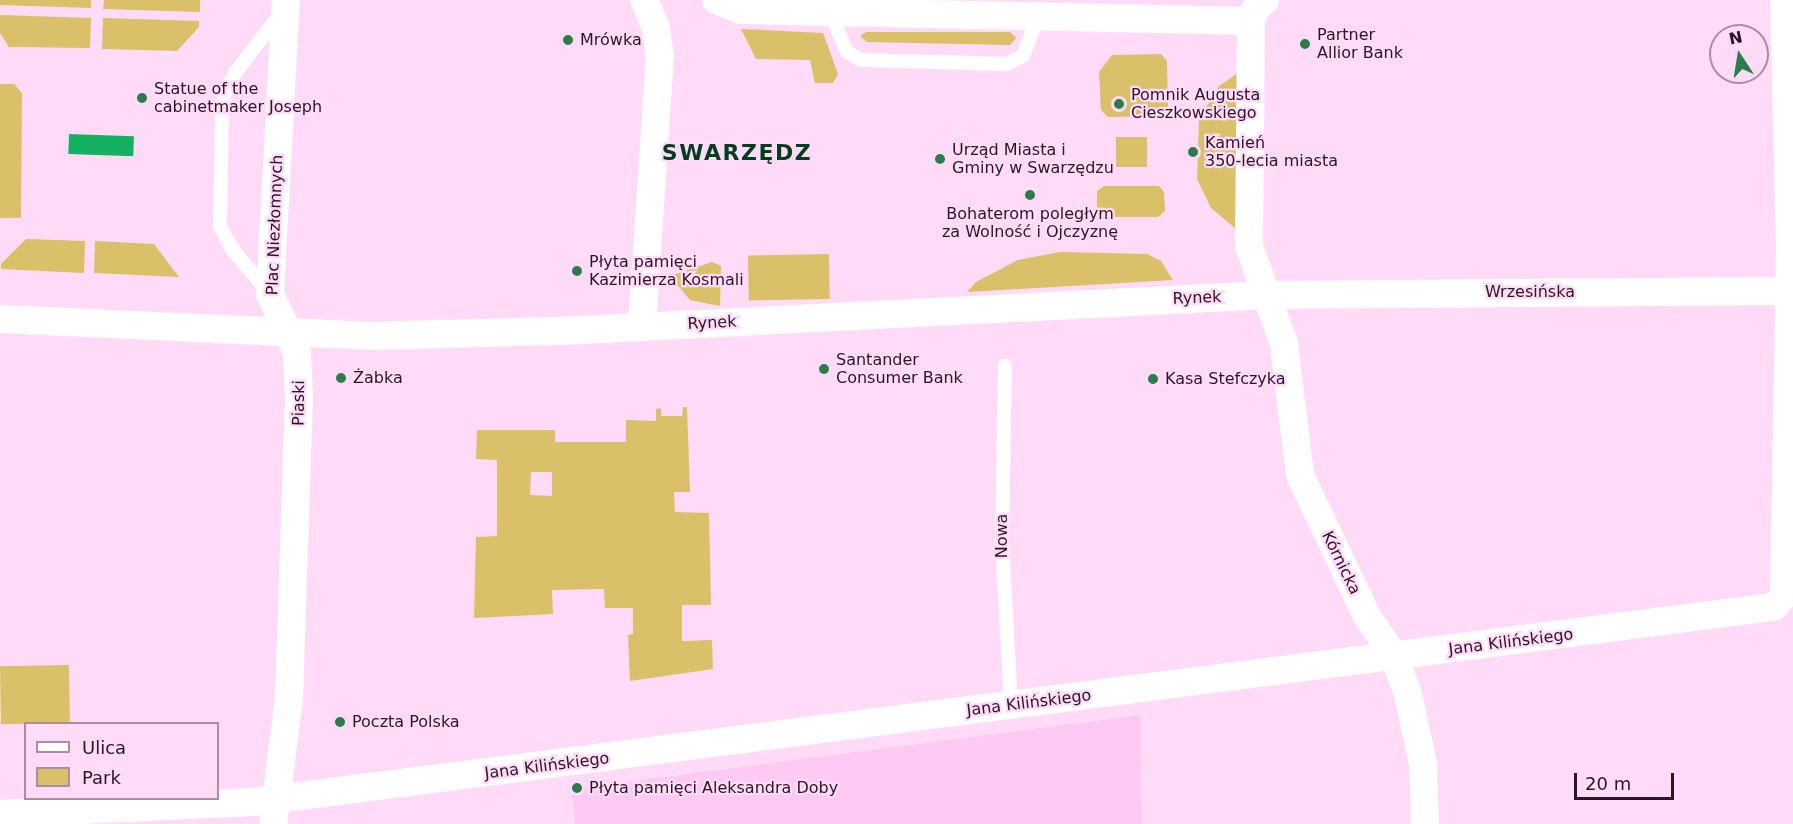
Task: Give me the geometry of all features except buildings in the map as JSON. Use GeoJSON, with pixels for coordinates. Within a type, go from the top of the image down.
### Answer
{"type":"FeatureCollection","features":[{"type":"Feature","properties":{"kind":"street"},"geometry":{"type":"LineString","coordinates":[[0,319],[246,328],[290,334],[372,336],[642,327],[660,57],[656,28],[644,0]]}},
{"type":"Feature","properties":{"kind":"street"},"geometry":{"type":"LineString","coordinates":[[716,0],[741,10],[1038,16],[1258,10],[1249,246],[1268,295]]}},
{"type":"Feature","properties":{"kind":"street"},"geometry":{"type":"LineString","coordinates":[[1784,0],[1790,291]]}},
{"type":"Feature","properties":{"kind":"street","name":"Plac Niezłomnych"},"geometry":{"type":"LineString","coordinates":[[286,3],[270,294],[290,334]]}},
{"type":"Feature","properties":{"kind":"street","name":"Wrzesińska"},"geometry":{"type":"LineString","coordinates":[[1268,295],[1790,291]]}},
{"type":"Feature","properties":{"kind":"street","name":"Jana Kilińskiego"},"geometry":{"type":"LineString","coordinates":[[0,814],[134,816],[275,812],[1011,705],[1757,611],[1779,604],[1784,595],[1790,291]]}},
{"type":"Feature","properties":{"kind":"street","name":"Rynek"},"geometry":{"type":"LineString","coordinates":[[642,327],[1268,295]]}},
{"type":"Feature","properties":{"kind":"street","name":"Kórnicka"},"geometry":{"type":"LineString","coordinates":[[1268,295],[1284,344],[1300,476],[1367,616],[1394,657],[1418,730],[1425,824]]}},
{"type":"Feature","properties":{"kind":"street","name":"Piaski"},"geometry":{"type":"LineString","coordinates":[[275,812],[289,699],[299,395],[299,361],[290,334]]}},
{"type":"Feature","properties":{"kind":"lane"},"geometry":{"type":"LineString","coordinates":[[270,294],[232,250],[220,227],[222,112],[225,93],[235,73],[286,3]]}},
{"type":"Feature","properties":{"kind":"lane"},"geometry":{"type":"LineString","coordinates":[[830,12],[847,52],[861,60],[1006,64],[1023,56],[1038,16]]}},
{"type":"Feature","properties":{"kind":"lane","name":"Nowa"},"geometry":{"type":"LineString","coordinates":[[1005,366],[1002,540],[1011,705]]}},
{"type":"Feature","properties":{"kind":"shaded area"},"geometry":{"type":"Polygon","coordinates":[[[69,134],[134,136],[133,156],[68,154],[69,134]]]}},
{"type":"Feature","properties":{"kind":"shaded area"},"geometry":{"type":"Polygon","coordinates":[[[1140,715],[1142,824],[575,824],[572,789],[1140,715]]]}},
{"type":"Feature","properties":{"kind":"green space"},"geometry":{"type":"Polygon","coordinates":[[[0,0],[91,0],[91,8],[0,5],[0,0]]]}},
{"type":"Feature","properties":{"kind":"green space"},"geometry":{"type":"Polygon","coordinates":[[[104,0],[200,0],[200,12],[103,9],[104,0]]]}},
{"type":"Feature","properties":{"kind":"green space"},"geometry":{"type":"Polygon","coordinates":[[[0,15],[91,18],[90,48],[9,47],[0,33],[0,15]]]}},
{"type":"Feature","properties":{"kind":"green space"},"geometry":{"type":"Polygon","coordinates":[[[103,18],[199,21],[199,27],[177,51],[102,49],[103,18]]]}},
{"type":"Feature","properties":{"kind":"green space"},"geometry":{"type":"Polygon","coordinates":[[[741,29],[823,33],[838,74],[833,83],[815,83],[810,60],[756,59],[741,29]]]}},
{"type":"Feature","properties":{"kind":"green space"},"geometry":{"type":"Polygon","coordinates":[[[866,32],[1010,32],[1016,38],[1010,45],[867,42],[860,36],[866,32]]]}},
{"type":"Feature","properties":{"kind":"green space"},"geometry":{"type":"Polygon","coordinates":[[[1161,54],[1167,61],[1168,109],[1161,116],[1108,117],[1101,110],[1099,72],[1112,55],[1161,54]]]}},
{"type":"Feature","properties":{"kind":"green space"},"geometry":{"type":"Polygon","coordinates":[[[1238,73],[1236,229],[1211,208],[1197,179],[1199,119],[1219,86],[1238,73]]]}},
{"type":"Feature","properties":{"kind":"green space"},"geometry":{"type":"Polygon","coordinates":[[[0,84],[14,84],[22,93],[21,218],[0,218],[0,84]]]}},
{"type":"Feature","properties":{"kind":"green space"},"geometry":{"type":"Polygon","coordinates":[[[1116,137],[1147,137],[1147,167],[1116,167],[1116,137]]]}},
{"type":"Feature","properties":{"kind":"green space"},"geometry":{"type":"Polygon","coordinates":[[[1104,186],[1159,186],[1164,192],[1165,211],[1158,217],[1103,217],[1097,211],[1097,191],[1104,186]]]}},
{"type":"Feature","properties":{"kind":"green space"},"geometry":{"type":"Polygon","coordinates":[[[26,239],[85,241],[84,273],[1,269],[1,264],[26,239]]]}},
{"type":"Feature","properties":{"kind":"green space"},"geometry":{"type":"Polygon","coordinates":[[[95,241],[154,244],[179,277],[94,273],[95,241]]]}},
{"type":"Feature","properties":{"kind":"green space"},"geometry":{"type":"Polygon","coordinates":[[[1060,252],[1147,254],[1161,261],[1173,280],[967,292],[976,282],[1018,260],[1060,252]]]}},
{"type":"Feature","properties":{"kind":"green space"},"geometry":{"type":"Polygon","coordinates":[[[829,254],[830,299],[749,300],[748,255],[829,254]]]}},
{"type":"Feature","properties":{"kind":"green space"},"geometry":{"type":"Polygon","coordinates":[[[712,262],[721,266],[720,306],[690,300],[670,276],[712,262]]]}},
{"type":"Feature","properties":{"kind":"green space"},"geometry":{"type":"Polygon","coordinates":[[[683,407],[687,407],[690,492],[674,492],[675,512],[709,513],[711,605],[682,605],[682,641],[712,640],[713,669],[630,681],[628,635],[633,634],[633,608],[605,608],[604,589],[552,590],[553,614],[474,618],[476,537],[497,536],[497,460],[476,459],[477,430],[555,430],[555,442],[626,442],[626,420],[656,421],[656,409],[661,408],[661,416],[682,416],[683,407]],[[531,472],[530,495],[552,496],[552,472],[531,472]]]}},
{"type":"Feature","properties":{"kind":"green space"},"geometry":{"type":"Polygon","coordinates":[[[69,665],[70,722],[1,724],[0,666],[69,665]]]}},
{"type":"Feature","properties":{"kind":"place","name":"Mrówka"},"geometry":{"type":"Point","coordinates":[568,40]}},
{"type":"Feature","properties":{"kind":"place","name":"Partner Allior Bank"},"geometry":{"type":"Point","coordinates":[1305,44]}},
{"type":"Feature","properties":{"kind":"place","name":"Statue of the cabinetmaker Joseph"},"geometry":{"type":"Point","coordinates":[142,98]}},
{"type":"Feature","properties":{"kind":"place","name":"Pomnik Augusta Cieszkowskiego"},"geometry":{"type":"Point","coordinates":[1119,104]}},
{"type":"Feature","properties":{"kind":"place","name":"Kamień 350-lecia miasta"},"geometry":{"type":"Point","coordinates":[1193,152]}},
{"type":"Feature","properties":{"kind":"place","name":"Urząd Miasta i Gminy w Swarzędzu"},"geometry":{"type":"Point","coordinates":[940,159]}},
{"type":"Feature","properties":{"kind":"place","name":"Bohaterom poległym za Wolność i Ojczyznę"},"geometry":{"type":"Point","coordinates":[1030,195]}},
{"type":"Feature","properties":{"kind":"place","name":"Płyta pamięci Kazimierza Kosmali"},"geometry":{"type":"Point","coordinates":[577,271]}},
{"type":"Feature","properties":{"kind":"place","name":"Santander Consumer Bank"},"geometry":{"type":"Point","coordinates":[824,369]}},
{"type":"Feature","properties":{"kind":"place","name":"Żabka"},"geometry":{"type":"Point","coordinates":[341,378]}},
{"type":"Feature","properties":{"kind":"place","name":"Kasa Stefczyka"},"geometry":{"type":"Point","coordinates":[1153,379]}},
{"type":"Feature","properties":{"kind":"place","name":"Poczta Polska"},"geometry":{"type":"Point","coordinates":[340,722]}},
{"type":"Feature","properties":{"kind":"place","name":"Płyta pamięci Aleksandra Doby"},"geometry":{"type":"Point","coordinates":[577,788]}},
{"type":"Feature","properties":{"kind":"district","name":"SWARZĘDZ"},"geometry":{"type":"Point","coordinates":[737,153]}}]}
